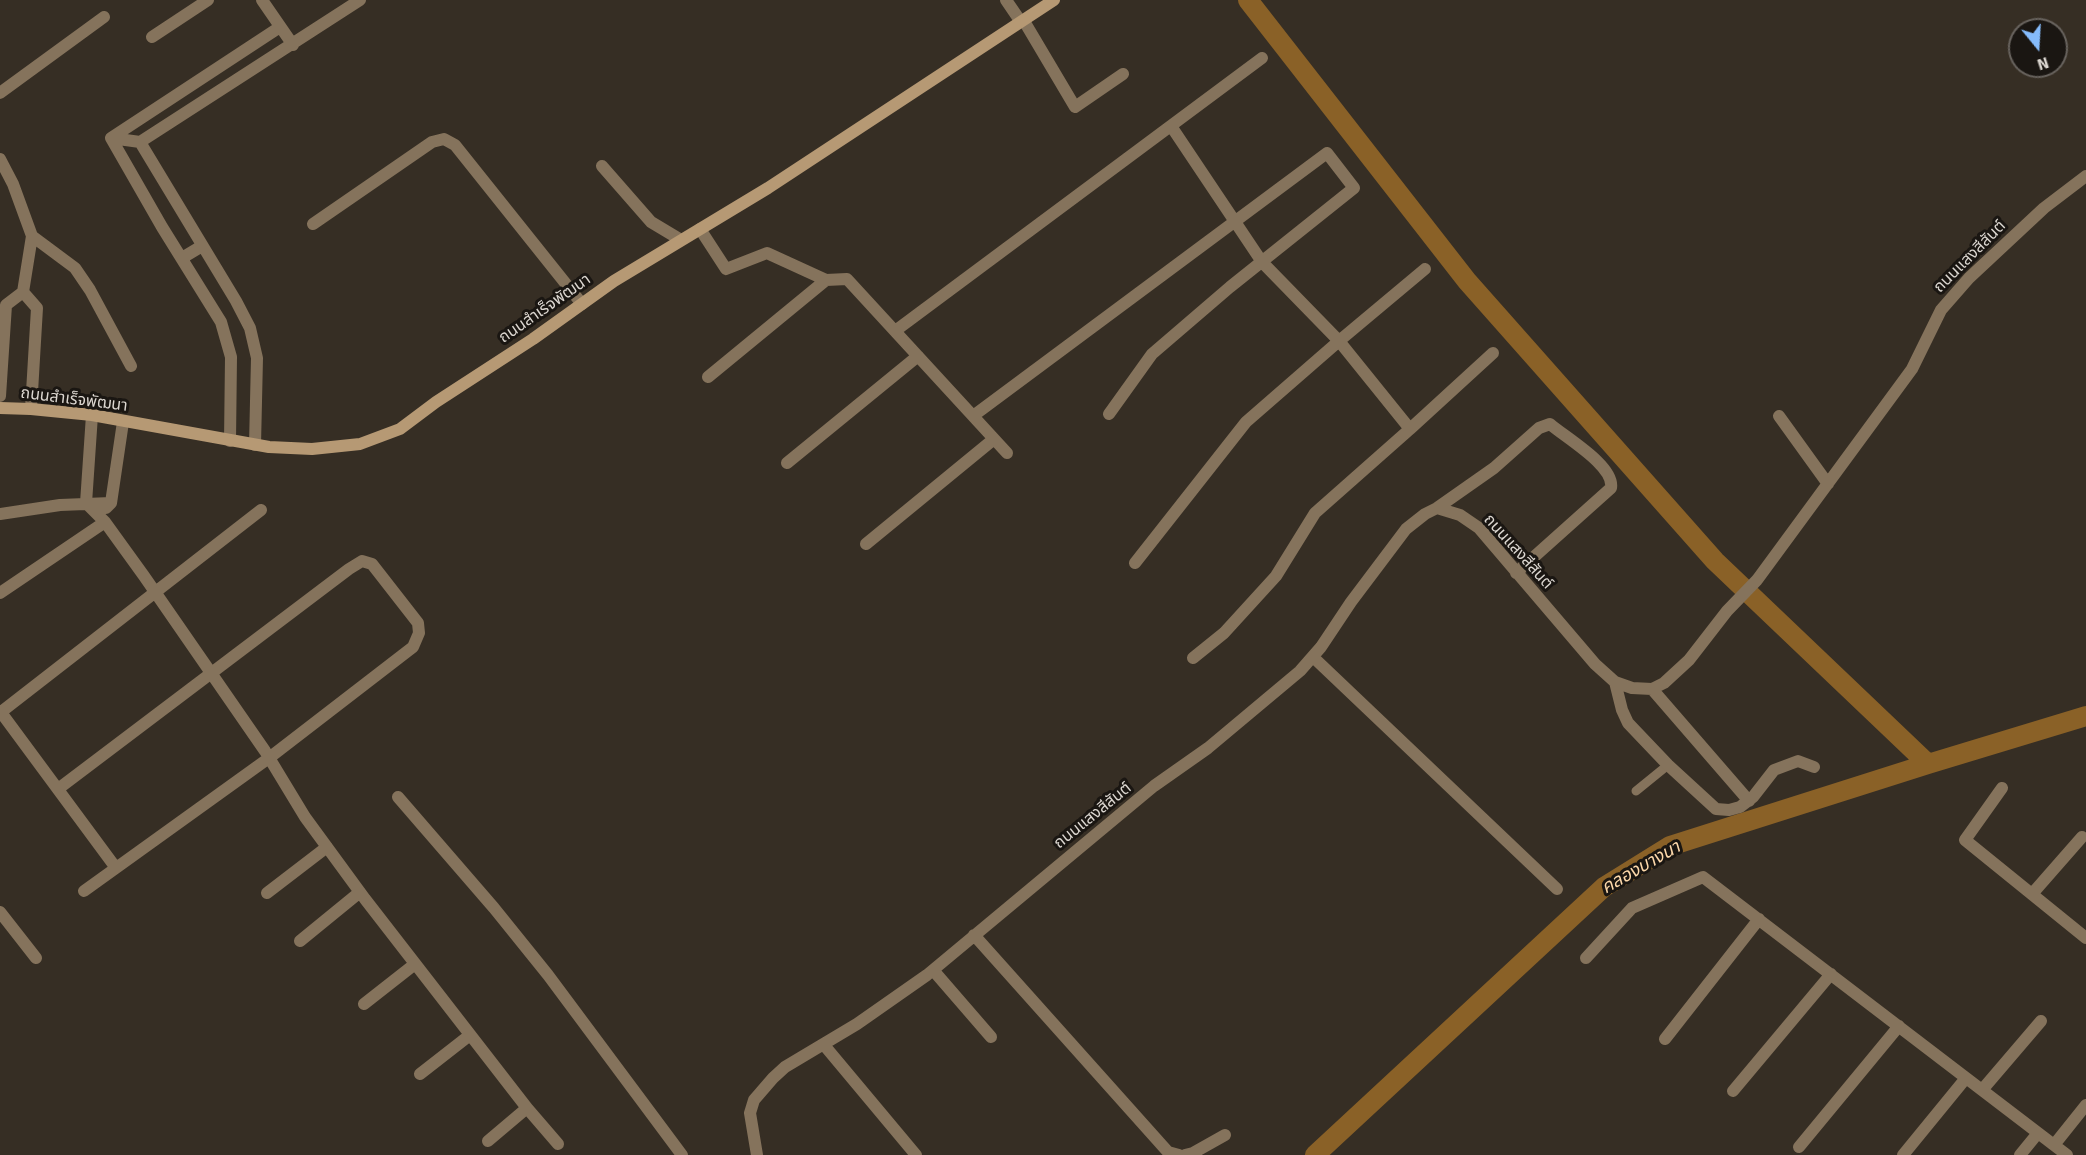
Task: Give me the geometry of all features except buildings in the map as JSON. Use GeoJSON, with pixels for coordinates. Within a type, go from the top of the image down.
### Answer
{"type":"FeatureCollection","features":[{"type":"Feature","properties":{"kind":"street"},"geometry":{"type":"LineString","coordinates":[[152,37],[208,0]]}},
{"type":"Feature","properties":{"kind":"street"},"geometry":{"type":"LineString","coordinates":[[262,0],[293,45]]}},
{"type":"Feature","properties":{"kind":"street"},"geometry":{"type":"LineString","coordinates":[[111,138],[141,142],[360,0]]}},
{"type":"Feature","properties":{"kind":"street"},"geometry":{"type":"LineString","coordinates":[[1006,0],[1075,107],[1123,74]]}},
{"type":"Feature","properties":{"kind":"street","name":"ถนนสำเร็จพัฒนา"},"geometry":{"type":"LineString","coordinates":[[0,408],[92,415],[255,445],[312,449],[360,444],[400,429],[614,281],[768,188],[1054,0]]}},
{"type":"Feature","properties":{"kind":"street"},"geometry":{"type":"LineString","coordinates":[[0,93],[104,17]]}},
{"type":"Feature","properties":{"kind":"street"},"geometry":{"type":"LineString","coordinates":[[111,138],[280,27]]}},
{"type":"Feature","properties":{"kind":"street"},"geometry":{"type":"LineString","coordinates":[[895,331],[1263,58]]}},
{"type":"Feature","properties":{"kind":"street"},"geometry":{"type":"LineString","coordinates":[[1171,126],[1262,262],[1339,341],[1410,429]]}},
{"type":"Feature","properties":{"kind":"street"},"geometry":{"type":"LineString","coordinates":[[111,138],[220,322],[231,357],[230,441]]}},
{"type":"Feature","properties":{"kind":"street"},"geometry":{"type":"LineString","coordinates":[[314,224],[432,142],[444,140],[455,145],[582,304]]}},
{"type":"Feature","properties":{"kind":"street"},"geometry":{"type":"LineString","coordinates":[[141,142],[236,301],[249,328],[257,358],[255,445]]}},
{"type":"Feature","properties":{"kind":"street"},"geometry":{"type":"LineString","coordinates":[[973,416],[1327,153],[1354,188],[1152,354],[1109,414]]}},
{"type":"Feature","properties":{"kind":"street"},"geometry":{"type":"LineString","coordinates":[[0,159],[13,184],[32,236],[22,292],[6,305],[0,396]]}},
{"type":"Feature","properties":{"kind":"street"},"geometry":{"type":"LineString","coordinates":[[603,166],[651,222],[681,240]]}},
{"type":"Feature","properties":{"kind":"street","name":"ถนนแสงสีสันต์"},"geometry":{"type":"LineString","coordinates":[[757,1155],[750,1113],[754,1100],[785,1067],[824,1045],[933,970],[1154,786],[1236,726],[1300,671],[1313,657],[1406,529],[1425,514],[1437,508],[1460,515],[1479,528],[1595,664],[1615,682],[1632,688],[1652,689],[1664,683],[1689,660],[1727,611],[1757,580],[1790,532],[1912,369],[1941,310],[1969,278],[2044,208],[2086,176]]}},
{"type":"Feature","properties":{"kind":"street"},"geometry":{"type":"LineString","coordinates":[[700,229],[726,269],[767,253],[826,280],[847,279],[1007,453]]}},
{"type":"Feature","properties":{"kind":"street"},"geometry":{"type":"LineString","coordinates":[[32,236],[75,268],[90,290],[131,366]]}},
{"type":"Feature","properties":{"kind":"street"},"geometry":{"type":"LineString","coordinates":[[182,258],[202,246]]}},
{"type":"Feature","properties":{"kind":"street"},"geometry":{"type":"LineString","coordinates":[[1136,562],[1246,422],[1425,269]]}},
{"type":"Feature","properties":{"kind":"street"},"geometry":{"type":"LineString","coordinates":[[708,376],[826,280]]}},
{"type":"Feature","properties":{"kind":"street"},"geometry":{"type":"LineString","coordinates":[[22,292],[37,308],[31,409]]}},
{"type":"Feature","properties":{"kind":"street"},"geometry":{"type":"LineString","coordinates":[[1193,658],[1224,633],[1276,576],[1316,513],[1493,353]]}},
{"type":"Feature","properties":{"kind":"street"},"geometry":{"type":"LineString","coordinates":[[787,463],[918,357]]}},
{"type":"Feature","properties":{"kind":"street"},"geometry":{"type":"LineString","coordinates":[[92,415],[86,503],[101,518],[211,672],[269,758],[305,817],[360,892],[527,1108],[558,1144]]}},
{"type":"Feature","properties":{"kind":"street"},"geometry":{"type":"LineString","coordinates":[[1779,416],[1828,484]]}},
{"type":"Feature","properties":{"kind":"street"},"geometry":{"type":"LineString","coordinates":[[0,593],[101,518],[111,503],[123,422]]}},
{"type":"Feature","properties":{"kind":"street"},"geometry":{"type":"LineString","coordinates":[[1437,508],[1494,468],[1539,428],[1550,424],[1604,467],[1610,476],[1611,488],[1516,573]]}},
{"type":"Feature","properties":{"kind":"street"},"geometry":{"type":"LineString","coordinates":[[866,544],[994,439]]}},
{"type":"Feature","properties":{"kind":"street"},"geometry":{"type":"LineString","coordinates":[[0,514],[86,503],[111,503]]}},
{"type":"Feature","properties":{"kind":"street"},"geometry":{"type":"LineString","coordinates":[[117,867],[0,712],[261,510]]}},
{"type":"Feature","properties":{"kind":"street"},"geometry":{"type":"LineString","coordinates":[[58,789],[211,672],[362,561],[372,564],[418,623],[419,633],[413,647],[269,758],[84,891]]}},
{"type":"Feature","properties":{"kind":"street"},"geometry":{"type":"LineString","coordinates":[[1313,657],[1557,889]]}},
{"type":"Feature","properties":{"kind":"street"},"geometry":{"type":"LineString","coordinates":[[1615,682],[1628,723],[1668,765],[1716,809],[1729,810],[1749,801],[1774,770],[1798,761],[1814,767]]}},
{"type":"Feature","properties":{"kind":"street"},"geometry":{"type":"LineString","coordinates":[[1652,689],[1749,801]]}},
{"type":"Feature","properties":{"kind":"street"},"geometry":{"type":"LineString","coordinates":[[2002,788],[1965,840],[2086,938]]}},
{"type":"Feature","properties":{"kind":"street"},"geometry":{"type":"LineString","coordinates":[[398,797],[494,908],[548,975],[682,1155]]}},
{"type":"Feature","properties":{"kind":"street"},"geometry":{"type":"LineString","coordinates":[[2032,894],[2082,837]]}},
{"type":"Feature","properties":{"kind":"street"},"geometry":{"type":"LineString","coordinates":[[267,892],[327,847]]}},
{"type":"Feature","properties":{"kind":"street"},"geometry":{"type":"LineString","coordinates":[[1586,958],[1632,908],[1703,877],[2067,1155]]}},
{"type":"Feature","properties":{"kind":"street"},"geometry":{"type":"LineString","coordinates":[[300,941],[360,892]]}},
{"type":"Feature","properties":{"kind":"street"},"geometry":{"type":"LineString","coordinates":[[2,918],[36,958]]}},
{"type":"Feature","properties":{"kind":"street"},"geometry":{"type":"LineString","coordinates":[[1665,1039],[1759,919]]}},
{"type":"Feature","properties":{"kind":"street"},"geometry":{"type":"LineString","coordinates":[[974,935],[1168,1152],[1179,1155]]}},
{"type":"Feature","properties":{"kind":"street"},"geometry":{"type":"LineString","coordinates":[[364,1004],[415,964]]}},
{"type":"Feature","properties":{"kind":"street"},"geometry":{"type":"LineString","coordinates":[[933,970],[991,1037]]}},
{"type":"Feature","properties":{"kind":"street"},"geometry":{"type":"LineString","coordinates":[[1733,1091],[1831,974]]}},
{"type":"Feature","properties":{"kind":"street"},"geometry":{"type":"LineString","coordinates":[[1982,1090],[2041,1021]]}},
{"type":"Feature","properties":{"kind":"street"},"geometry":{"type":"LineString","coordinates":[[1799,1147],[1899,1026]]}},
{"type":"Feature","properties":{"kind":"street"},"geometry":{"type":"LineString","coordinates":[[420,1074],[470,1035]]}},
{"type":"Feature","properties":{"kind":"street"},"geometry":{"type":"LineString","coordinates":[[824,1045],[916,1155]]}},
{"type":"Feature","properties":{"kind":"street"},"geometry":{"type":"LineString","coordinates":[[1903,1155],[1966,1078]]}},
{"type":"Feature","properties":{"kind":"street"},"geometry":{"type":"LineString","coordinates":[[2054,1145],[2086,1105]]}},
{"type":"Feature","properties":{"kind":"street"},"geometry":{"type":"LineString","coordinates":[[488,1141],[527,1108]]}},
{"type":"Feature","properties":{"kind":"street"},"geometry":{"type":"LineString","coordinates":[[2020,1155],[2038,1133]]}},
{"type":"Feature","properties":{"kind":"street"},"geometry":{"type":"LineString","coordinates":[[1185,1155],[1225,1135]]}},
{"type":"Feature","properties":{"kind":"lane"},"geometry":{"type":"LineString","coordinates":[[1636,791],[1668,765]]}},
{"type":"Feature","properties":{"kind":"waterway"},"geometry":{"type":"LineString","coordinates":[[1248,0],[1467,281],[1715,561],[1928,764]]}},
{"type":"Feature","properties":{"kind":"waterway","name":"คลองบางนา"},"geometry":{"type":"LineString","coordinates":[[1315,1155],[1604,887],[1670,846],[2086,716]]}}]}
